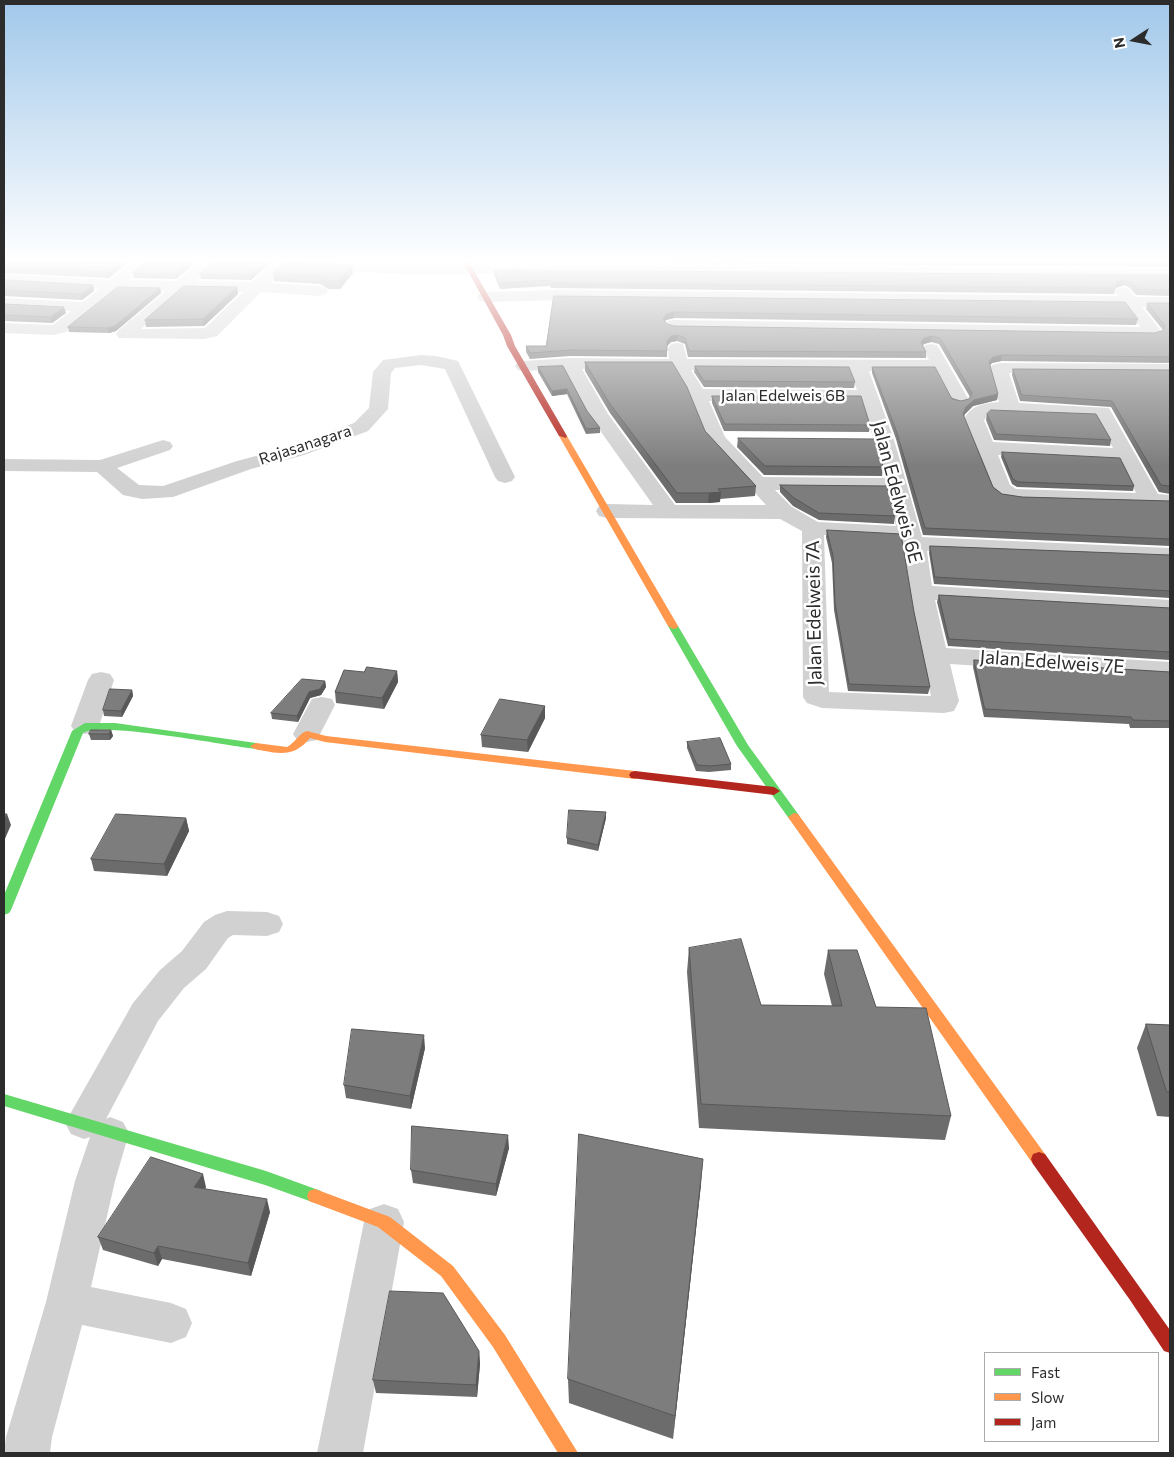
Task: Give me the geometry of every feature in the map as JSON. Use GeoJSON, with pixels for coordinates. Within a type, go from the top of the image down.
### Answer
{"type":"FeatureCollection","features":[{"type":"Feature","properties":{"kind":"street"},"geometry":{"type":"LineString","coordinates":[[130,330],[125,334],[204,334],[212,330]]}},
{"type":"Feature","properties":{"kind":"street"},"geometry":{"type":"LineString","coordinates":[[506,330],[509,341],[743,746],[1136,1294],[1170,1345]]}},
{"type":"Feature","properties":{"kind":"street"},"geometry":{"type":"LineString","coordinates":[[675,330],[679,364],[697,395],[716,439],[784,512]]}},
{"type":"Feature","properties":{"kind":"street"},"geometry":{"type":"LineString","coordinates":[[920,330],[960,400]]}},
{"type":"Feature","properties":{"kind":"street"},"geometry":{"type":"LineString","coordinates":[[959,330],[1162,335]]}},
{"type":"Feature","properties":{"kind":"street","name":"Rajasanagara"},"geometry":{"type":"LineString","coordinates":[[102,466],[131,490],[142,493],[158,493],[330,440],[361,427],[378,409],[382,372],[389,364],[416,360],[438,361],[452,365],[505,477]]}},
{"type":"Feature","properties":{"kind":"street"},"geometry":{"type":"LineString","coordinates":[[524,366],[570,363],[941,366]]}},
{"type":"Feature","properties":{"kind":"street"},"geometry":{"type":"LineString","coordinates":[[570,363],[599,415],[668,512]]}},
{"type":"Feature","properties":{"kind":"street","name":"Jalan Edelweis 6E"},"geometry":{"type":"LineString","coordinates":[[857,364],[869,396],[874,440],[895,485],[912,539],[934,655],[946,701],[938,706]]}},
{"type":"Feature","properties":{"kind":"street"},"geometry":{"type":"LineString","coordinates":[[1011,409],[999,378],[998,369],[1001,368],[1170,369]]}},
{"type":"Feature","properties":{"kind":"street"},"geometry":{"type":"LineString","coordinates":[[1081,368],[1127,455],[1160,500]]}},
{"type":"Feature","properties":{"kind":"street","name":"Jalan Edelweis 6B"},"geometry":{"type":"LineString","coordinates":[[697,395],[869,396]]}},
{"type":"Feature","properties":{"kind":"street"},"geometry":{"type":"LineString","coordinates":[[1095,397],[1011,409],[984,410],[976,415],[974,420],[1001,488],[1010,494],[1021,496],[1160,500]]}},
{"type":"Feature","properties":{"kind":"street"},"geometry":{"type":"LineString","coordinates":[[716,439],[745,439]]}},
{"type":"Feature","properties":{"kind":"street"},"geometry":{"type":"LineString","coordinates":[[4,465],[102,466],[163,446]]}},
{"type":"Feature","properties":{"kind":"street"},"geometry":{"type":"LineString","coordinates":[[986,448],[1127,455]]}},
{"type":"Feature","properties":{"kind":"street"},"geometry":{"type":"LineString","coordinates":[[756,483],[895,485]]}},
{"type":"Feature","properties":{"kind":"street"},"geometry":{"type":"LineString","coordinates":[[607,511],[784,512]]}},
{"type":"Feature","properties":{"kind":"street","name":"Jalan Edelweis 7A"},"geometry":{"type":"LineString","coordinates":[[784,512],[813,528],[816,696],[822,700],[938,706]]}},
{"type":"Feature","properties":{"kind":"street"},"geometry":{"type":"LineString","coordinates":[[813,528],[912,539],[1169,559],[1163,532]]}},
{"type":"Feature","properties":{"kind":"street"},"geometry":{"type":"LineString","coordinates":[[921,592],[1170,607]]}},
{"type":"Feature","properties":{"kind":"street","name":"Jalan Edelweis 7E"},"geometry":{"type":"LineString","coordinates":[[934,655],[1170,670]]}},
{"type":"Feature","properties":{"kind":"street"},"geometry":{"type":"LineString","coordinates":[[4,910],[78,731],[85,726],[101,680]]}},
{"type":"Feature","properties":{"kind":"street"},"geometry":{"type":"LineString","coordinates":[[85,726],[115,726],[290,751],[298,746],[307,734],[322,705]]}},
{"type":"Feature","properties":{"kind":"street"},"geometry":{"type":"LineString","coordinates":[[307,734],[325,739],[774,791]]}},
{"type":"Feature","properties":{"kind":"street"},"geometry":{"type":"LineString","coordinates":[[27,1453],[29,1437],[68,1302],[95,1181],[97,1128],[145,1012],[172,979],[194,960],[216,930],[228,923],[267,924]]}},
{"type":"Feature","properties":{"kind":"street"},"geometry":{"type":"LineString","coordinates":[[4,1100],[266,1178],[384,1222],[447,1272],[499,1341],[567,1452]]}},
{"type":"Feature","properties":{"kind":"street"},"geometry":{"type":"LineString","coordinates":[[340,1453],[384,1222]]}},
{"type":"Feature","properties":{"kind":"street"},"geometry":{"type":"LineString","coordinates":[[68,1302],[171,1323]]}},
{"type":"Feature","properties":{"kind":"building"},"geometry":{"type":"Polygon","coordinates":[[[549,330],[948,330],[1154,333],[1170,330],[1170,357],[1002,355],[993,357],[989,362],[998,394],[974,400],[966,407],[963,414],[993,487],[1002,494],[1022,497],[1170,501],[1170,539],[925,528],[897,433],[872,367],[935,367],[952,399],[961,401],[969,399],[972,393],[940,338],[932,336],[924,338],[921,343],[926,352],[689,351],[685,338],[678,335],[671,336],[667,341],[667,351],[570,350],[530,353],[526,346],[546,346],[549,330]]]}},
{"type":"Feature","properties":{"kind":"building"},"geometry":{"type":"Polygon","coordinates":[[[585,362],[672,362],[687,387],[705,431],[756,486],[718,489],[721,492],[677,493],[610,404],[585,362]]]}},
{"type":"Feature","properties":{"kind":"building"},"geometry":{"type":"Polygon","coordinates":[[[563,366],[587,411],[600,428],[586,429],[567,389],[552,391],[538,367],[563,366]]]}},
{"type":"Feature","properties":{"kind":"building"},"geometry":{"type":"Polygon","coordinates":[[[695,366],[849,367],[855,382],[704,381],[695,366]]]}},
{"type":"Feature","properties":{"kind":"building"},"geometry":{"type":"Polygon","coordinates":[[[1013,369],[1170,370],[1170,486],[1161,485],[1112,401],[1022,395],[1013,369]]]}},
{"type":"Feature","properties":{"kind":"building"},"geometry":{"type":"Polygon","coordinates":[[[712,396],[861,396],[870,425],[725,424],[712,396]]]}},
{"type":"Feature","properties":{"kind":"building"},"geometry":{"type":"Polygon","coordinates":[[[991,410],[1096,414],[1111,440],[996,434],[987,414],[991,410]]]}},
{"type":"Feature","properties":{"kind":"building"},"geometry":{"type":"Polygon","coordinates":[[[738,438],[876,439],[883,467],[765,466],[738,438]]]}},
{"type":"Feature","properties":{"kind":"building"},"geometry":{"type":"Polygon","coordinates":[[[1002,452],[1120,458],[1134,486],[1018,482],[1013,479],[1002,452]]]}},
{"type":"Feature","properties":{"kind":"building"},"geometry":{"type":"Polygon","coordinates":[[[780,485],[887,486],[895,516],[819,513],[794,498],[780,485]]]}},
{"type":"Feature","properties":{"kind":"building"},"geometry":{"type":"Polygon","coordinates":[[[827,530],[901,534],[914,612],[930,687],[849,684],[835,603],[833,556],[827,530]]]}},
{"type":"Feature","properties":{"kind":"building"},"geometry":{"type":"Polygon","coordinates":[[[930,546],[1170,555],[1170,591],[935,577],[930,546]]]}},
{"type":"Feature","properties":{"kind":"building"},"geometry":{"type":"Polygon","coordinates":[[[939,595],[1170,608],[1170,652],[949,639],[939,595]]]}},
{"type":"Feature","properties":{"kind":"building"},"geometry":{"type":"Polygon","coordinates":[[[974,660],[1170,672],[1170,721],[985,709],[974,660]]]}},
{"type":"Feature","properties":{"kind":"building"},"geometry":{"type":"Polygon","coordinates":[[[367,667],[397,671],[382,698],[335,692],[344,670],[364,672],[367,667]]]}},
{"type":"Feature","properties":{"kind":"building"},"geometry":{"type":"Polygon","coordinates":[[[302,679],[325,681],[320,689],[309,692],[297,716],[271,713],[302,679]]]}},
{"type":"Feature","properties":{"kind":"building"},"geometry":{"type":"Polygon","coordinates":[[[110,689],[132,690],[121,711],[103,710],[110,689]]]}},
{"type":"Feature","properties":{"kind":"building"},"geometry":{"type":"Polygon","coordinates":[[[500,699],[545,706],[527,740],[481,735],[500,699]]]}},
{"type":"Feature","properties":{"kind":"building"},"geometry":{"type":"Polygon","coordinates":[[[91,730],[111,730],[109,734],[89,734],[91,730]]]}},
{"type":"Feature","properties":{"kind":"building"},"geometry":{"type":"Polygon","coordinates":[[[720,738],[731,764],[697,765],[687,742],[720,738]]]}},
{"type":"Feature","properties":{"kind":"building"},"geometry":{"type":"Polygon","coordinates":[[[569,810],[606,812],[598,845],[567,838],[569,810]]]}},
{"type":"Feature","properties":{"kind":"building"},"geometry":{"type":"Polygon","coordinates":[[[116,814],[186,818],[164,864],[91,859],[116,814]]]}},
{"type":"Feature","properties":{"kind":"building"},"geometry":{"type":"Polygon","coordinates":[[[741,939],[761,1005],[842,1006],[828,950],[857,950],[876,1007],[926,1008],[951,1116],[701,1104],[689,948],[741,939]]]}},
{"type":"Feature","properties":{"kind":"building"},"geometry":{"type":"Polygon","coordinates":[[[1146,1024],[1170,1025],[1170,1092],[1167,1092],[1146,1024]]]}},
{"type":"Feature","properties":{"kind":"building"},"geometry":{"type":"Polygon","coordinates":[[[352,1029],[424,1035],[410,1096],[344,1085],[352,1029]]]}},
{"type":"Feature","properties":{"kind":"building"},"geometry":{"type":"Polygon","coordinates":[[[412,1126],[508,1135],[496,1184],[411,1170],[412,1126]]]}},
{"type":"Feature","properties":{"kind":"building"},"geometry":{"type":"Polygon","coordinates":[[[579,1134],[703,1159],[675,1416],[568,1379],[579,1134]]]}},
{"type":"Feature","properties":{"kind":"building"},"geometry":{"type":"Polygon","coordinates":[[[151,1157],[203,1174],[194,1187],[267,1199],[248,1263],[158,1246],[154,1253],[98,1237],[151,1157]]]}},
{"type":"Feature","properties":{"kind":"building"},"geometry":{"type":"Polygon","coordinates":[[[390,1291],[443,1293],[479,1351],[476,1385],[373,1380],[390,1291]]]}},
{"type":"Feature","properties":{"kind":"traffic: fast"},"geometry":{"type":"LineString","coordinates":[[673,626],[743,746],[794,817]]}},
{"type":"Feature","properties":{"kind":"traffic: fast"},"geometry":{"type":"LineString","coordinates":[[4,910],[78,731],[85,726],[115,726],[256,746]]}},
{"type":"Feature","properties":{"kind":"traffic: fast"},"geometry":{"type":"LineString","coordinates":[[4,1100],[266,1178],[315,1196]]}},
{"type":"Feature","properties":{"kind":"traffic: slow"},"geometry":{"type":"LineString","coordinates":[[563,436],[673,626]]}},
{"type":"Feature","properties":{"kind":"traffic: slow"},"geometry":{"type":"LineString","coordinates":[[256,746],[279,750],[290,749],[296,747],[307,734],[325,739],[635,775]]}},
{"type":"Feature","properties":{"kind":"traffic: slow"},"geometry":{"type":"LineString","coordinates":[[794,817],[1039,1159]]}},
{"type":"Feature","properties":{"kind":"traffic: slow"},"geometry":{"type":"LineString","coordinates":[[315,1196],[384,1222],[447,1271],[499,1341],[569,1453]]}},
{"type":"Feature","properties":{"kind":"traffic: jam"},"geometry":{"type":"LineString","coordinates":[[504,330],[511,346],[563,436]]}},
{"type":"Feature","properties":{"kind":"traffic: jam"},"geometry":{"type":"LineString","coordinates":[[635,775],[774,791]]}},
{"type":"Feature","properties":{"kind":"traffic: jam"},"geometry":{"type":"LineString","coordinates":[[1039,1159],[1136,1294],[1170,1345]]}}]}
